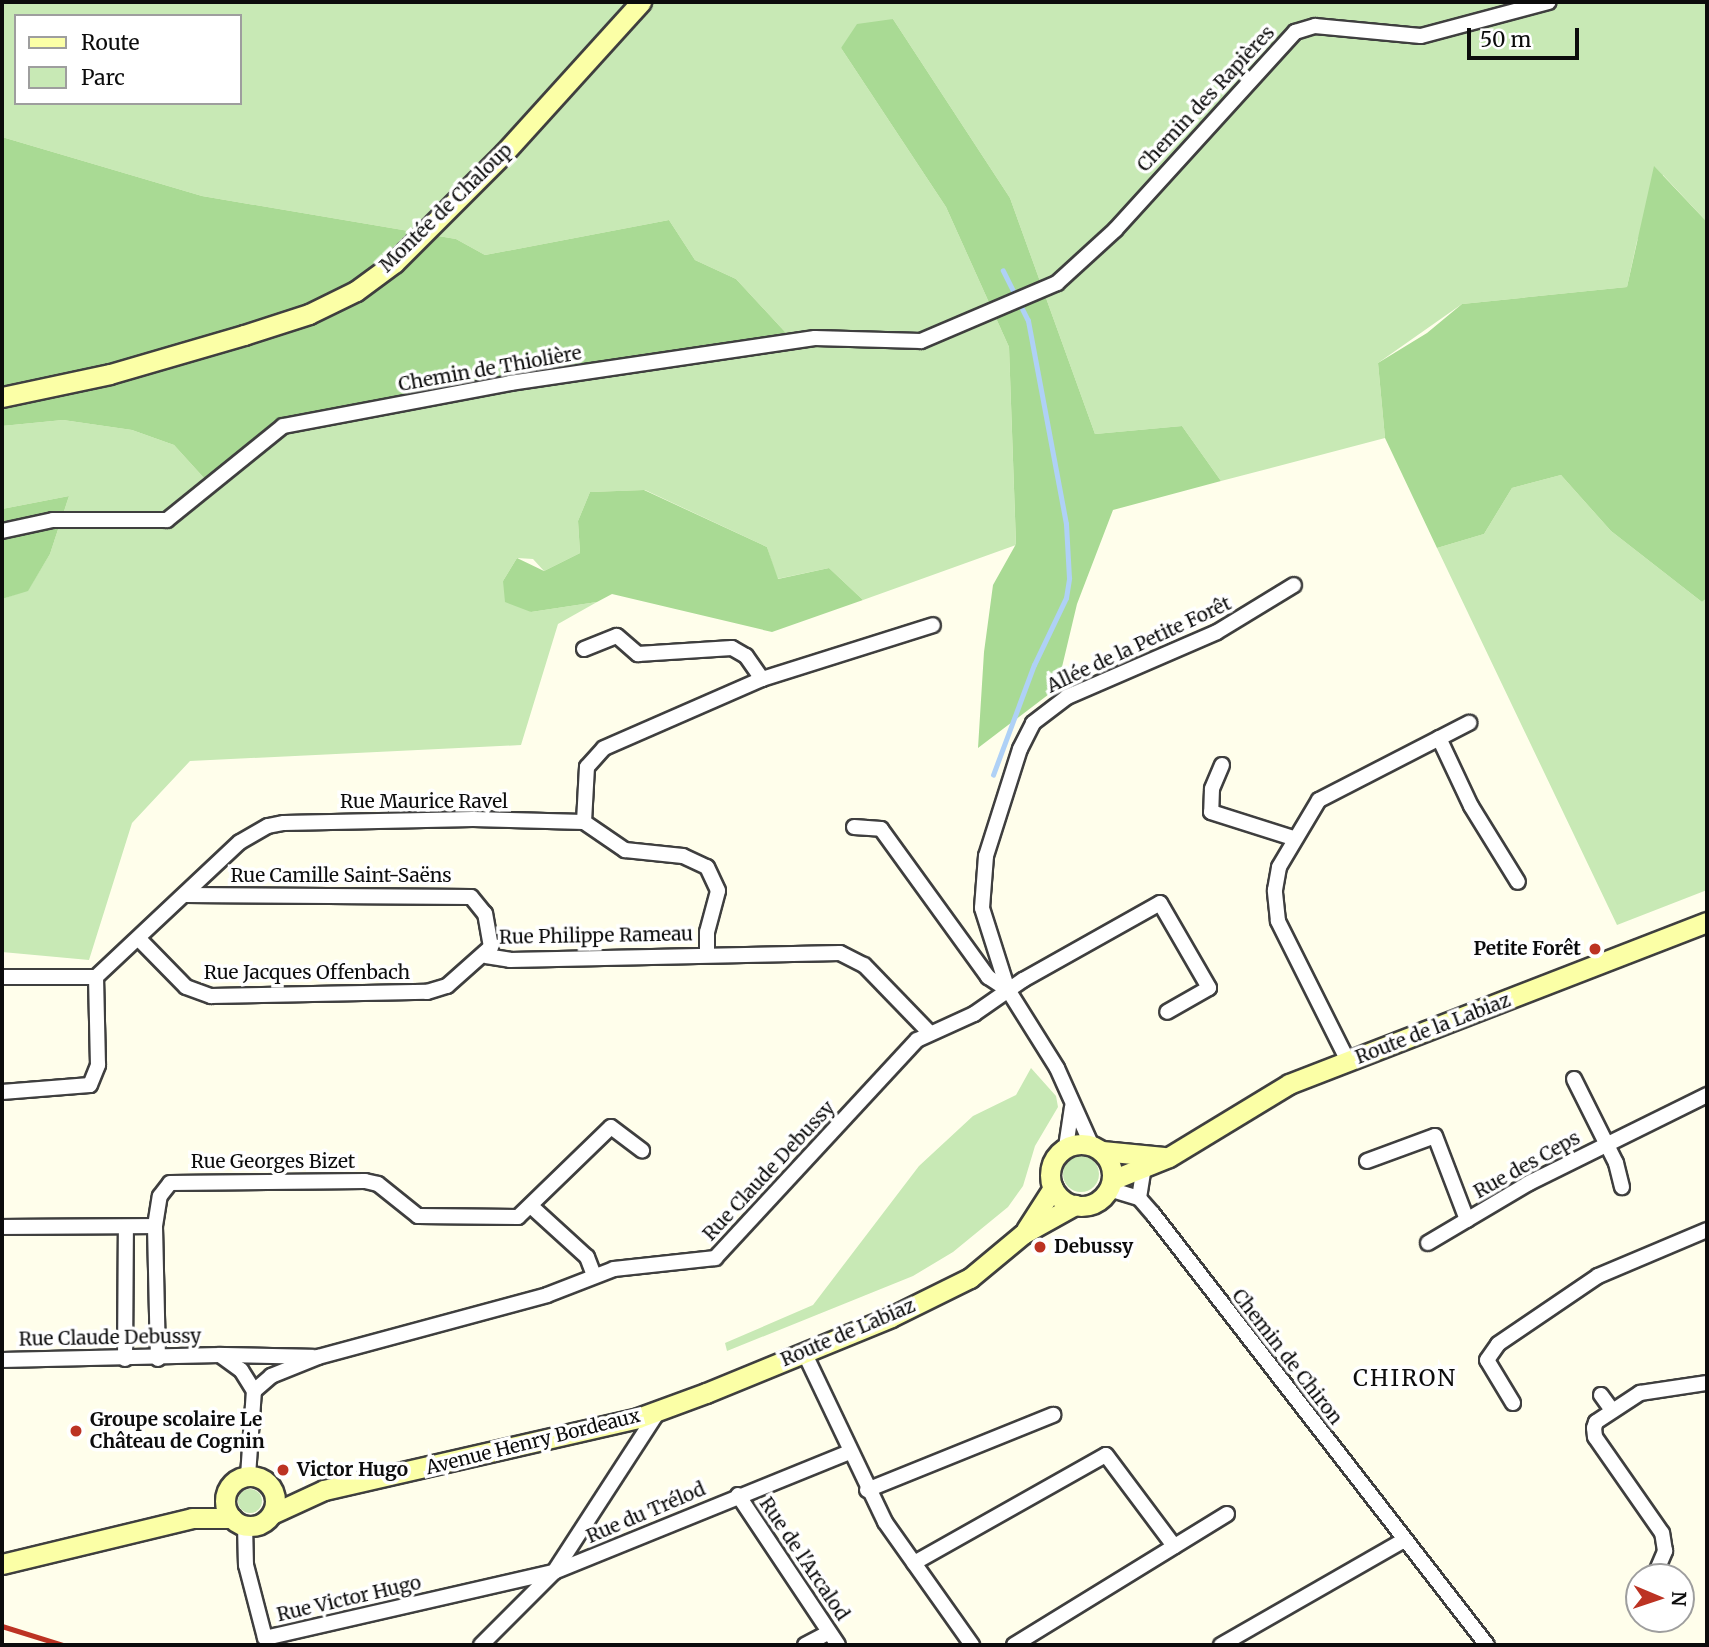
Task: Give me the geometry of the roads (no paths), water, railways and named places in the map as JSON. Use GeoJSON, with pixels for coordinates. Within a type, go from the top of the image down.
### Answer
{"type":"FeatureCollection","features":[{"type":"Feature","properties":{"kind":"main road","name":"Montée de Chaloup"},"geometry":{"type":"LineString","coordinates":[[2,397],[110,374],[244,335],[309,314],[356,291],[394,264],[495,162],[641,2]]}},
{"type":"Feature","properties":{"kind":"main road","name":"Route de la Labiaz"},"geometry":{"type":"LineString","coordinates":[[1110,1184],[1169,1157],[1289,1084],[1707,922]]}},
{"type":"Feature","properties":{"kind":"main road"},"geometry":{"type":"LineString","coordinates":[[1097,1148],[1110,1184],[1095,1203],[1075,1205],[1053,1188],[1051,1167],[1066,1147],[1097,1148],[1169,1157]]}},
{"type":"Feature","properties":{"kind":"main road","name":"Route de Labiaz"},"geometry":{"type":"LineString","coordinates":[[1023,1234],[1053,1188]]}},
{"type":"Feature","properties":{"kind":"main road","name":"Route de Labiaz"},"geometry":{"type":"LineString","coordinates":[[660,1409],[891,1317],[970,1278],[1023,1234],[1075,1205]]}},
{"type":"Feature","properties":{"kind":"main road","name":"Avenue Henry Bordeaux"},"geometry":{"type":"LineString","coordinates":[[272,1514],[324,1490],[660,1409]]}},
{"type":"Feature","properties":{"kind":"main road"},"geometry":{"type":"LineString","coordinates":[[2,1564],[192,1518],[234,1515],[259,1524],[272,1514],[272,1488],[260,1478],[248,1476],[232,1485],[234,1515]]}},
{"type":"Feature","properties":{"kind":"main road","name":"Avenue Henry Bordeaux"},"geometry":{"type":"LineString","coordinates":[[272,1488],[324,1490]]}},
{"type":"Feature","properties":{"kind":"street","name":"Chemin des Rapières"},"geometry":{"type":"LineString","coordinates":[[1013,305],[1057,283],[1099,246],[1295,33],[1315,26],[1421,36],[1549,2]]}},
{"type":"Feature","properties":{"kind":"street","name":"Chemin de Thiolière"},"geometry":{"type":"LineString","coordinates":[[2,531],[53,520],[167,520],[283,426],[510,383],[815,338],[921,341],[1013,305]]}},
{"type":"Feature","properties":{"kind":"street","name":"Allée de la Petite Forêt"},"geometry":{"type":"LineString","coordinates":[[1097,1148],[1072,1107],[1057,1068],[1008,990],[987,934],[982,877],[1020,749],[1033,723],[1067,697],[1207,637],[1294,585]]}},
{"type":"Feature","properties":{"kind":"street"},"geometry":{"type":"LineString","coordinates":[[706,954],[706,932],[718,891],[707,867],[683,856],[625,850],[584,822],[584,781],[587,767],[599,752],[762,680],[933,625]]}},
{"type":"Feature","properties":{"kind":"street"},"geometry":{"type":"LineString","coordinates":[[584,649],[617,636],[638,654],[732,648],[746,656],[762,680]]}},
{"type":"Feature","properties":{"kind":"street"},"geometry":{"type":"LineString","coordinates":[[1348,1061],[1278,920],[1275,890],[1293,838],[1319,800],[1469,723]]}},
{"type":"Feature","properties":{"kind":"street"},"geometry":{"type":"LineString","coordinates":[[1438,738],[1471,806],[1518,882]]}},
{"type":"Feature","properties":{"kind":"street"},"geometry":{"type":"LineString","coordinates":[[1222,765],[1212,789],[1211,812],[1293,838]]}},
{"type":"Feature","properties":{"kind":"street","name":"Rue Maurice Ravel"},"geometry":{"type":"LineString","coordinates":[[96,976],[139,939],[240,842],[268,825],[284,822],[473,818],[584,822]]}},
{"type":"Feature","properties":{"kind":"street"},"geometry":{"type":"LineString","coordinates":[[854,827],[881,829],[988,977],[1008,990]]}},
{"type":"Feature","properties":{"kind":"street","name":"Rue Camille Saint-Saëns"},"geometry":{"type":"LineString","coordinates":[[186,895],[471,897],[485,914],[491,947],[486,956]]}},
{"type":"Feature","properties":{"kind":"street","name":"Rue Claude Debussy"},"geometry":{"type":"LineString","coordinates":[[219,1355],[241,1370],[254,1391],[271,1376],[318,1357],[547,1295],[614,1269],[715,1258],[928,1031],[974,1014],[1008,990],[1160,903],[1209,988],[1167,1012]]}},
{"type":"Feature","properties":{"kind":"street","name":"Rue Jacques Offenbach"},"geometry":{"type":"LineString","coordinates":[[139,939],[186,987],[211,996],[426,992],[447,986],[486,956]]}},
{"type":"Feature","properties":{"kind":"street","name":"Rue Philippe Rameau"},"geometry":{"type":"LineString","coordinates":[[486,956],[510,960],[825,952],[853,957],[928,1031]]}},
{"type":"Feature","properties":{"kind":"street"},"geometry":{"type":"LineString","coordinates":[[2,977],[96,976],[98,1065],[90,1085],[2,1092]]}},
{"type":"Feature","properties":{"kind":"street","name":"Rue des Ceps"},"geometry":{"type":"LineString","coordinates":[[1574,1079],[1606,1144],[1622,1187]]}},
{"type":"Feature","properties":{"kind":"street","name":"Rue des Ceps"},"geometry":{"type":"LineString","coordinates":[[1428,1243],[1606,1144],[1707,1096]]}},
{"type":"Feature","properties":{"kind":"street","name":"Allée de la Petite Forêt"},"geometry":{"type":"LineString","coordinates":[[1066,1147],[1072,1107]]}},
{"type":"Feature","properties":{"kind":"street"},"geometry":{"type":"LineString","coordinates":[[594,1275],[587,1257],[531,1208],[611,1127],[642,1150]]}},
{"type":"Feature","properties":{"kind":"street","name":"Rue des Ceps"},"geometry":{"type":"LineString","coordinates":[[1367,1161],[1435,1136],[1467,1220]]}},
{"type":"Feature","properties":{"kind":"street"},"geometry":{"type":"LineString","coordinates":[[1110,1184],[1139,1198],[1144,1168]]}},
{"type":"Feature","properties":{"kind":"street","name":"Rue Georges Bizet"},"geometry":{"type":"LineString","coordinates":[[158,1359],[155,1226],[164,1188],[183,1181],[365,1181],[378,1184],[418,1216],[518,1217],[531,1208]]}},
{"type":"Feature","properties":{"kind":"street","name":"Chemin de Chiron"},"geometry":{"type":"LineString","coordinates":[[1139,1198],[1487,1645]]}},
{"type":"Feature","properties":{"kind":"street"},"geometry":{"type":"LineString","coordinates":[[2,1227],[155,1226]]}},
{"type":"Feature","properties":{"kind":"street"},"geometry":{"type":"LineString","coordinates":[[125,1359],[126,1227]]}},
{"type":"Feature","properties":{"kind":"street"},"geometry":{"type":"LineString","coordinates":[[1513,1403],[1487,1360],[1498,1344],[1598,1276],[1707,1230]]}},
{"type":"Feature","properties":{"kind":"street"},"geometry":{"type":"LineString","coordinates":[[804,1352],[867,1490],[972,1645]]}},
{"type":"Feature","properties":{"kind":"street","name":"Rue Claude Debussy"},"geometry":{"type":"LineString","coordinates":[[2,1360],[158,1359],[219,1355],[318,1357]]}},
{"type":"Feature","properties":{"kind":"street"},"geometry":{"type":"LineString","coordinates":[[1660,1563],[1665,1551],[1662,1533],[1595,1437],[1596,1422],[1640,1394],[1707,1382]]}},
{"type":"Feature","properties":{"kind":"street"},"geometry":{"type":"LineString","coordinates":[[248,1476],[254,1391]]}},
{"type":"Feature","properties":{"kind":"street"},"geometry":{"type":"LineString","coordinates":[[1601,1395],[1612,1410]]}},
{"type":"Feature","properties":{"kind":"street"},"geometry":{"type":"LineString","coordinates":[[554,1572],[660,1409]]}},
{"type":"Feature","properties":{"kind":"street"},"geometry":{"type":"LineString","coordinates":[[867,1490],[1054,1415]]}},
{"type":"Feature","properties":{"kind":"street","name":"Rue du Trélod"},"geometry":{"type":"LineString","coordinates":[[481,1645],[554,1572],[849,1452]]}},
{"type":"Feature","properties":{"kind":"street"},"geometry":{"type":"LineString","coordinates":[[914,1563],[1106,1455],[1174,1546]]}},
{"type":"Feature","properties":{"kind":"street","name":"Rue de l'Arcalod"},"geometry":{"type":"LineString","coordinates":[[738,1495],[838,1645]]}},
{"type":"Feature","properties":{"kind":"street"},"geometry":{"type":"LineString","coordinates":[[1014,1645],[1227,1514]]}},
{"type":"Feature","properties":{"kind":"street","name":"Rue Victor Hugo"},"geometry":{"type":"LineString","coordinates":[[234,1515],[265,1638],[554,1572]]}},
{"type":"Feature","properties":{"kind":"street"},"geometry":{"type":"LineString","coordinates":[[1222,1645],[1404,1541]]}},
{"type":"Feature","properties":{"kind":"street"},"geometry":{"type":"LineString","coordinates":[[805,1645],[829,1632]]}},
{"type":"Feature","properties":{"kind":"waterway"},"geometry":{"type":"LineString","coordinates":[[993,775],[1034,665],[1066,598],[1069,578],[1066,524],[1028,321],[1003,271]]}},
{"type":"Feature","properties":{"kind":"railway"},"geometry":{"type":"LineString","coordinates":[[2,1626],[63,1645]]}},
{"type":"Feature","properties":{"kind":"place","name":"Petite Forêt"},"geometry":{"type":"Point","coordinates":[1595,949]}},
{"type":"Feature","properties":{"kind":"place","name":"Debussy"},"geometry":{"type":"Point","coordinates":[1040,1247]}},
{"type":"Feature","properties":{"kind":"place","name":"Groupe scolaire Le Château de Cognin"},"geometry":{"type":"Point","coordinates":[76,1431]}},
{"type":"Feature","properties":{"kind":"place","name":"Victor Hugo"},"geometry":{"type":"Point","coordinates":[283,1470]}},
{"type":"Feature","properties":{"kind":"district","name":"CHIRON"},"geometry":{"type":"Point","coordinates":[1405,1378]}}]}
